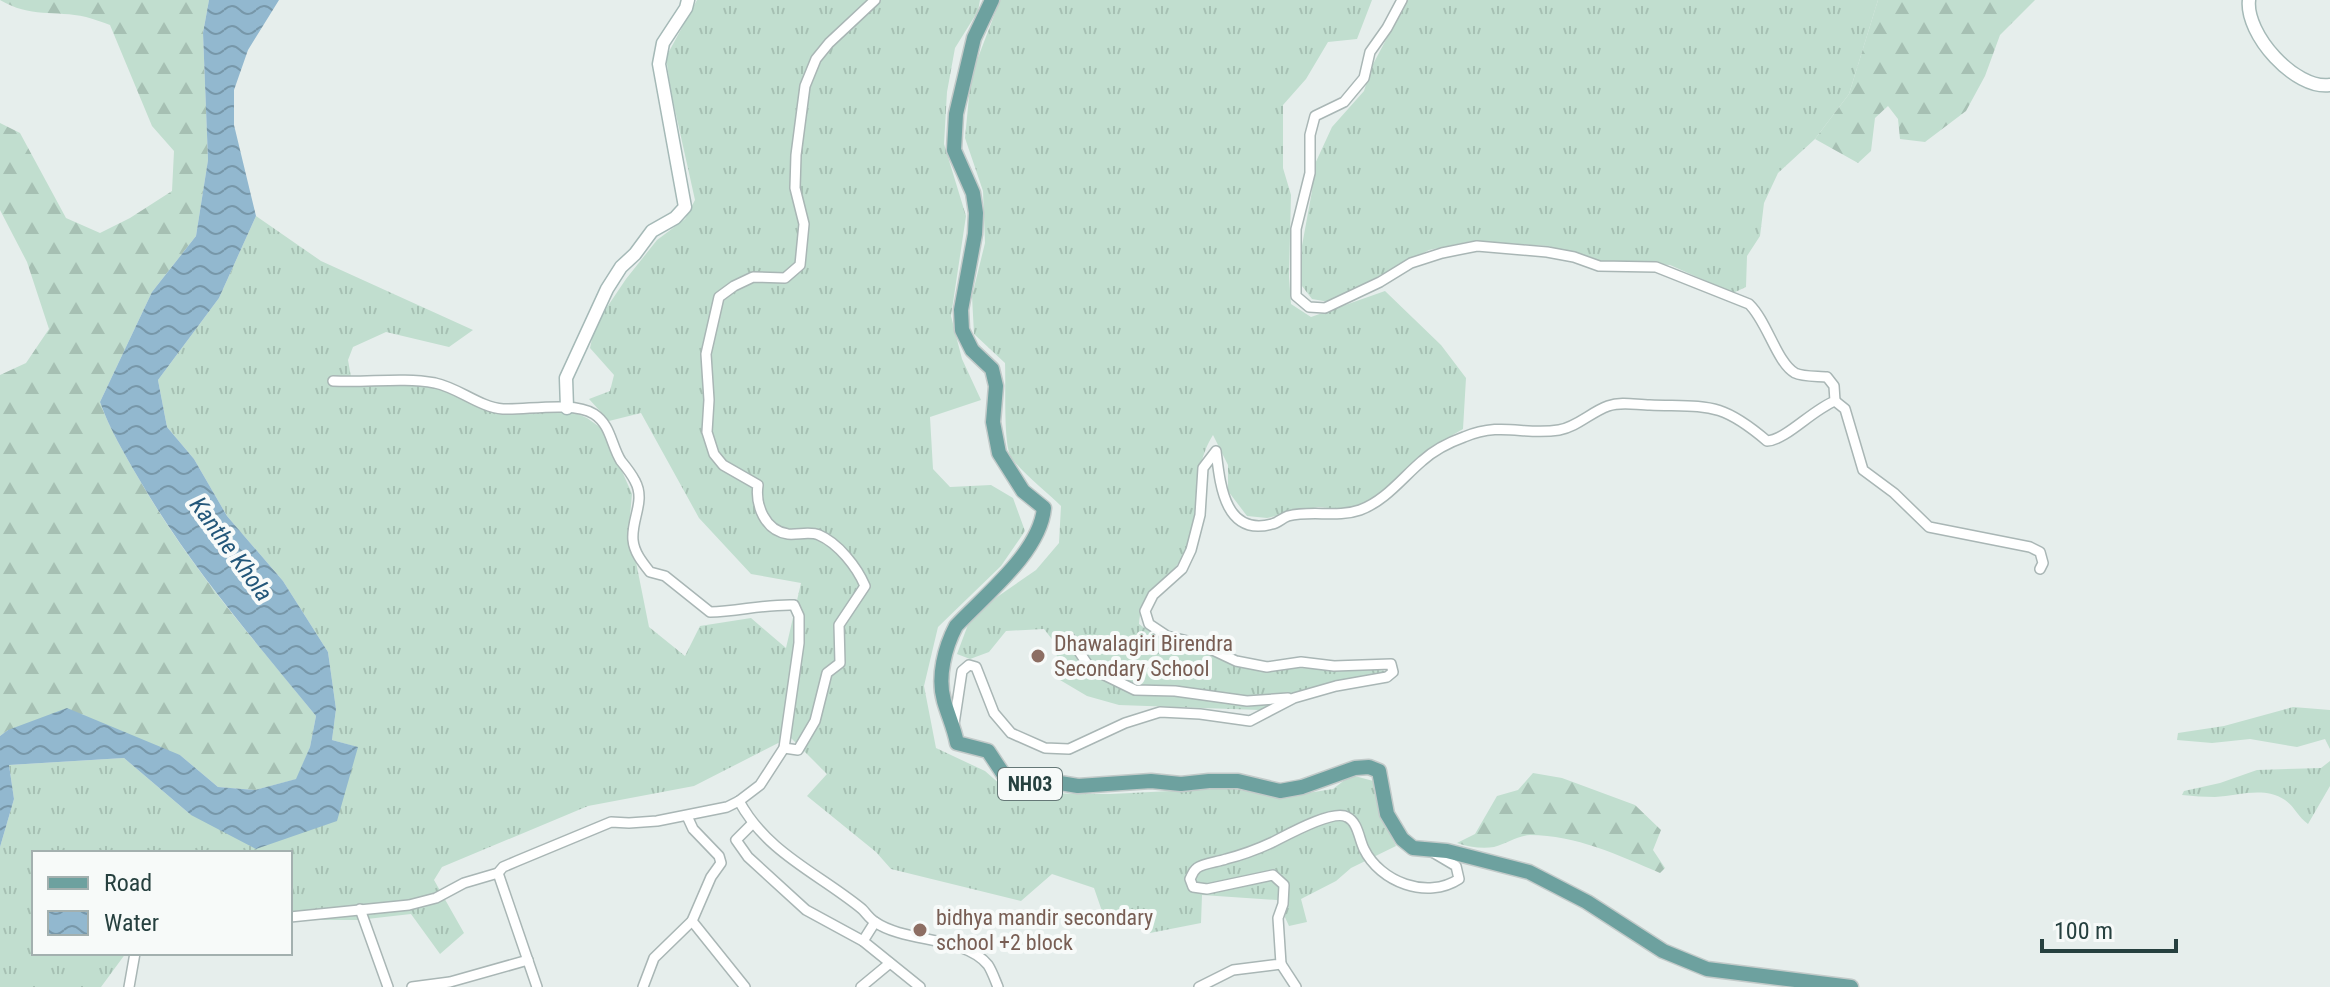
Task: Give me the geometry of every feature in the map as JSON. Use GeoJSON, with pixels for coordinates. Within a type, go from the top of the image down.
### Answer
{"type":"FeatureCollection","features":[{"type":"Feature","properties":{"kind":"main road"},"geometry":{"type":"LineString","coordinates":[[954,727],[943,698],[942,680],[950,638],[956,626],[1012,568],[1038,533],[1044,508],[1023,491],[999,453],[993,422],[996,386],[992,369],[972,350],[962,330],[961,310],[976,213],[973,193],[954,150],[956,114],[974,38],[992,0]]}},
{"type":"Feature","properties":{"kind":"main road","name":"NH03"},"geometry":{"type":"LineString","coordinates":[[954,727],[957,743],[988,751],[1006,778],[1024,785],[1054,782],[1078,786],[1151,781],[1181,784],[1238,781],[1280,791],[1302,787],[1355,768],[1369,767],[1379,771],[1387,814],[1402,839],[1413,848],[1447,851],[1529,872],[1587,902],[1663,951],[1707,969],[1794,983],[1851,987]]}},
{"type":"Feature","properties":{"kind":"street"},"geometry":{"type":"LineString","coordinates":[[567,408],[566,378],[607,289],[621,267],[652,231],[675,218],[685,207],[659,64],[663,43],[688,0]]}},
{"type":"Feature","properties":{"kind":"street"},"geometry":{"type":"LineString","coordinates":[[784,748],[798,750],[815,721],[827,673],[840,663],[839,625],[865,586],[853,567],[824,537],[815,533],[783,533],[770,524],[760,512],[756,497],[758,485],[723,465],[714,454],[707,432],[709,400],[706,354],[719,297],[753,277],[785,278],[800,265],[804,224],[795,188],[805,86],[816,59],[829,43],[875,0]]}},
{"type":"Feature","properties":{"kind":"street"},"geometry":{"type":"LineString","coordinates":[[1402,0],[1370,52],[1364,78],[1344,102],[1315,116],[1310,135],[1310,173],[1296,229],[1296,296],[1309,307],[1325,308],[1380,282],[1411,263],[1477,246],[1547,252],[1599,266],[1656,267],[1749,304],[1760,315],[1787,365],[1797,374],[1827,377],[1834,386],[1835,401],[1845,409],[1863,470],[1894,493],[1929,527],[2030,547],[2040,552],[2043,563],[2040,569]]}},
{"type":"Feature","properties":{"kind":"street"},"geometry":{"type":"LineString","coordinates":[[2249,0],[2251,20],[2278,61],[2290,72],[2308,81],[2330,85]]}},
{"type":"Feature","properties":{"kind":"street"},"geometry":{"type":"LineString","coordinates":[[292,917],[409,905],[436,898],[464,883],[498,873],[503,867],[611,822],[629,823],[687,816],[727,807],[739,801],[760,785],[784,748],[799,643],[799,616],[794,605],[771,604],[739,611],[710,612],[665,576],[650,572],[637,554],[633,541],[639,507],[637,484],[620,459],[604,423],[591,412],[567,408],[501,409],[440,384],[406,378],[333,381]]}},
{"type":"Feature","properties":{"kind":"street"},"geometry":{"type":"LineString","coordinates":[[954,727],[962,671],[969,665],[976,667],[994,713],[1011,733],[1045,748],[1069,749],[1125,723],[1160,712],[1250,721],[1294,698],[1336,686],[1387,677],[1393,672],[1391,664],[1334,666],[1301,662],[1267,667],[1236,661],[1200,644],[1167,636],[1149,624],[1145,611],[1153,595],[1182,569],[1191,550],[1200,515],[1203,468],[1216,451],[1225,503],[1236,518],[1250,525],[1272,524],[1286,517],[1359,510],[1379,500],[1425,458],[1462,438],[1488,429],[1564,430],[1607,406],[1625,403],[1700,405],[1739,418],[1767,441],[1776,441],[1816,410],[1835,401]]}},
{"type":"Feature","properties":{"kind":"street"},"geometry":{"type":"LineString","coordinates":[[1070,638],[1090,668],[1135,690],[1175,691],[1247,701],[1294,698]]}},
{"type":"Feature","properties":{"kind":"street"},"geometry":{"type":"LineString","coordinates":[[739,801],[752,824],[875,922],[904,934],[975,953],[989,965],[998,987]]}},
{"type":"Feature","properties":{"kind":"street"},"geometry":{"type":"LineString","coordinates":[[1296,987],[1281,964],[1278,918],[1283,904],[1284,885],[1280,879],[1273,875],[1207,889],[1193,887],[1190,879],[1197,868],[1251,851],[1325,818],[1343,815],[1354,824],[1371,860],[1383,873],[1399,882],[1415,887],[1452,883],[1459,879],[1456,866],[1432,851]]}},
{"type":"Feature","properties":{"kind":"street"},"geometry":{"type":"LineString","coordinates":[[643,987],[654,958],[692,921],[711,877],[721,863],[719,856],[693,829],[687,816]]}},
{"type":"Feature","properties":{"kind":"street"},"geometry":{"type":"LineString","coordinates":[[752,824],[736,840],[748,857],[806,910],[863,941],[920,987]]}},
{"type":"Feature","properties":{"kind":"street"},"geometry":{"type":"LineString","coordinates":[[498,873],[537,987]]}},
{"type":"Feature","properties":{"kind":"street"},"geometry":{"type":"LineString","coordinates":[[360,909],[388,987]]}},
{"type":"Feature","properties":{"kind":"street"},"geometry":{"type":"LineString","coordinates":[[692,921],[745,987]]}},
{"type":"Feature","properties":{"kind":"street"},"geometry":{"type":"LineString","coordinates":[[863,941],[875,922]]}},
{"type":"Feature","properties":{"kind":"street"},"geometry":{"type":"LineString","coordinates":[[129,987],[135,955]]}},
{"type":"Feature","properties":{"kind":"street"},"geometry":{"type":"LineString","coordinates":[[412,987],[450,982],[528,960]]}},
{"type":"Feature","properties":{"kind":"street"},"geometry":{"type":"LineString","coordinates":[[861,987],[890,963]]}},
{"type":"Feature","properties":{"kind":"street"},"geometry":{"type":"LineString","coordinates":[[1199,987],[1233,970],[1281,964]]}},
{"type":"Feature","properties":{"kind":"green space"},"geometry":{"type":"Polygon","coordinates":[[[0,0],[209,0],[203,33],[208,160],[196,236],[152,292],[100,402],[123,451],[179,542],[316,716],[310,747],[297,779],[255,790],[218,787],[180,755],[8,730],[0,736],[0,375],[26,363],[49,329],[27,262],[0,210],[0,123],[20,133],[66,218],[100,233],[172,191],[174,151],[152,126],[110,25],[75,15],[22,9],[0,0]]]}},
{"type":"Feature","properties":{"kind":"green space"},"geometry":{"type":"Polygon","coordinates":[[[697,0],[980,0],[978,11],[955,48],[947,92],[944,144],[966,216],[951,316],[962,359],[981,400],[930,417],[933,469],[950,487],[991,485],[1013,498],[1025,531],[1001,566],[938,627],[924,686],[936,748],[985,771],[1010,793],[1110,794],[1232,788],[1276,798],[1333,789],[1351,775],[1377,782],[1378,810],[1396,846],[1351,868],[1336,881],[1301,899],[1307,922],[1289,926],[1277,900],[1202,895],[1201,923],[1150,933],[1103,914],[1094,888],[1052,874],[1021,901],[891,869],[876,852],[807,796],[827,774],[790,737],[694,786],[588,806],[442,867],[434,880],[464,933],[440,954],[411,914],[358,920],[292,920],[292,851],[32,851],[32,955],[125,955],[101,987],[0,987],[0,847],[14,799],[9,765],[124,758],[191,815],[350,770],[357,747],[332,740],[336,709],[328,652],[283,581],[227,516],[194,459],[167,427],[158,380],[219,298],[256,216],[321,261],[473,330],[449,347],[386,332],[353,347],[348,360],[351,377],[406,377],[502,408],[555,404],[587,418],[604,430],[632,494],[629,527],[649,627],[685,656],[700,626],[751,618],[786,648],[801,583],[751,574],[699,518],[641,413],[609,421],[589,399],[610,391],[614,375],[590,348],[595,325],[657,240],[685,219],[695,200],[666,57],[697,0]]]}},
{"type":"Feature","properties":{"kind":"green space"},"geometry":{"type":"Polygon","coordinates":[[[1000,0],[1372,0],[1357,39],[1328,42],[1306,79],[1283,105],[1283,168],[1291,195],[1291,304],[1311,317],[1385,291],[1441,345],[1466,378],[1463,429],[1432,447],[1378,496],[1361,506],[1341,509],[1318,507],[1267,518],[1247,516],[1228,491],[1228,465],[1213,435],[1201,464],[1190,540],[1178,564],[1146,598],[1139,624],[1189,647],[1235,659],[1293,668],[1386,671],[1379,675],[1319,687],[1259,710],[1119,705],[1087,696],[1060,680],[1055,643],[1044,629],[1006,631],[989,652],[970,659],[957,654],[969,622],[997,597],[1036,570],[1059,543],[1061,506],[1021,469],[1008,450],[1005,363],[974,334],[972,296],[985,243],[983,191],[965,138],[971,76],[1000,0]]]}},
{"type":"Feature","properties":{"kind":"green space"},"geometry":{"type":"Polygon","coordinates":[[[1407,0],[1878,0],[1849,94],[1815,139],[1778,173],[1764,203],[1760,236],[1747,256],[1746,287],[1733,293],[1670,265],[1600,261],[1548,246],[1472,241],[1429,250],[1329,302],[1312,299],[1302,286],[1301,251],[1314,166],[1332,127],[1364,91],[1371,68],[1407,0]]]}},
{"type":"Feature","properties":{"kind":"green space"},"geometry":{"type":"Polygon","coordinates":[[[1878,0],[2035,0],[2000,35],[1985,76],[1966,111],[1925,142],[1900,139],[1898,119],[1888,106],[1875,118],[1871,151],[1858,163],[1815,139],[1849,94],[1878,0]]]}},
{"type":"Feature","properties":{"kind":"green space"},"geometry":{"type":"Polygon","coordinates":[[[2293,707],[2330,710],[2330,749],[2325,739],[2297,747],[2250,739],[2212,743],[2177,740],[2178,733],[2224,726],[2293,707]]]}},
{"type":"Feature","properties":{"kind":"green space"},"geometry":{"type":"Polygon","coordinates":[[[2330,761],[2330,786],[2308,824],[2285,800],[2268,793],[2215,797],[2182,795],[2184,791],[2257,770],[2321,768],[2330,761]]]}},
{"type":"Feature","properties":{"kind":"green space"},"geometry":{"type":"Polygon","coordinates":[[[1533,773],[1562,778],[1635,805],[1661,830],[1653,850],[1665,868],[1660,873],[1596,847],[1564,838],[1530,835],[1490,848],[1457,843],[1475,834],[1497,796],[1518,790],[1533,773]]]}},
{"type":"Feature","properties":{"kind":"water","name":"Kanthe Khola"},"geometry":{"type":"Polygon","coordinates":[[[209,0],[279,0],[248,50],[234,90],[234,125],[256,216],[219,298],[158,380],[167,427],[194,459],[227,516],[283,581],[328,652],[336,709],[332,740],[358,747],[337,821],[256,849],[191,815],[124,758],[9,765],[14,799],[0,847],[0,736],[8,730],[67,708],[180,755],[218,787],[255,790],[296,779],[310,747],[316,716],[223,601],[158,511],[113,432],[100,402],[152,292],[196,236],[208,160],[203,33],[209,0]]]}},
{"type":"Feature","properties":{"kind":"place","name":"Dhawalagiri Birendra Secondary School"},"geometry":{"type":"Point","coordinates":[1038,656]}},
{"type":"Feature","properties":{"kind":"place","name":"bidhya mandir secondary school +2 block"},"geometry":{"type":"Point","coordinates":[920,930]}}]}
